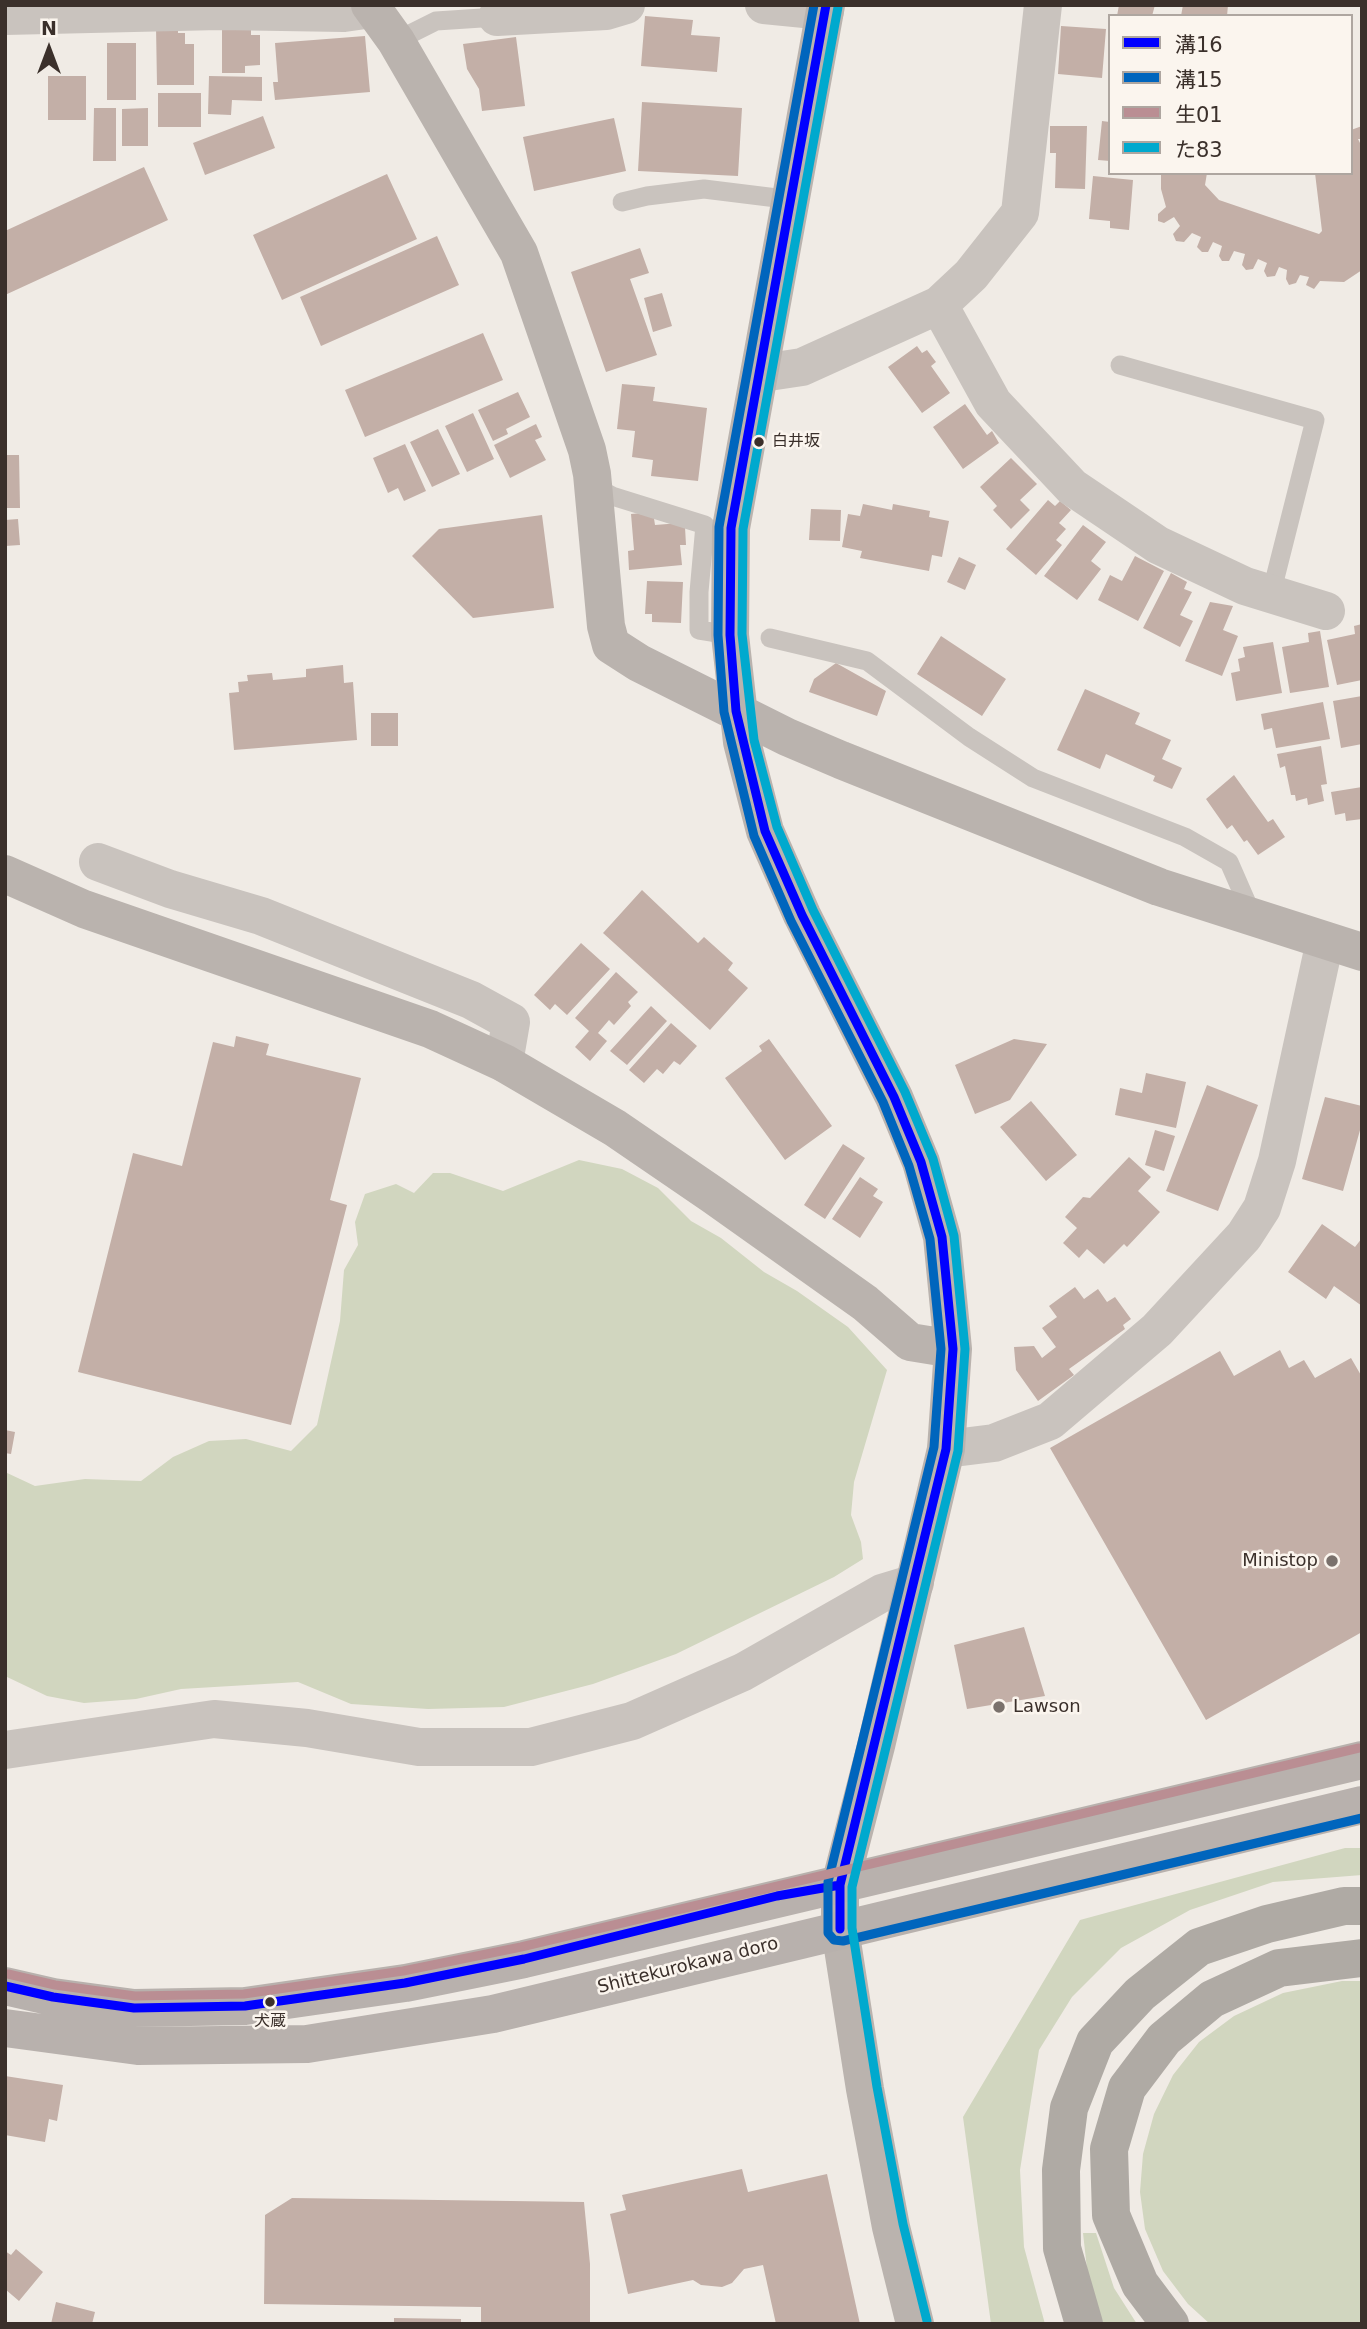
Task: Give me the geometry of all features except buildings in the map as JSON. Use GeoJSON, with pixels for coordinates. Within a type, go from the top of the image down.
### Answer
{"type":"FeatureCollection","features":[{"type":"Feature","properties":{"kind":"highway"},"geometry":{"type":"LineString","coordinates":[[1084,2324],[1062,2248],[1061,2170],[1069,2108],[1095,2042],[1139,1994],[1199,1947],[1267,1924],[1344,1906],[1362,1906]]}},
{"type":"Feature","properties":{"kind":"highway"},"geometry":{"type":"LineString","coordinates":[[1170,2324],[1139,2284],[1111,2215],[1109,2149],[1128,2088],[1164,2039],[1212,2000],[1279,1968],[1362,1958]]}},
{"type":"Feature","properties":{"kind":"main road"},"geometry":{"type":"LineString","coordinates":[[5,1986],[134,2008],[244,2006],[418,1980],[524,1959],[777,1896],[839,1885],[1362,1760]]}},
{"type":"Feature","properties":{"kind":"main road","name":"Shittekurokawa doro"},"geometry":{"type":"LineString","coordinates":[[5,2028],[138,2046],[307,2044],[492,2014],[1362,1805]]}},
{"type":"Feature","properties":{"kind":"street"},"geometry":{"type":"LineString","coordinates":[[497,17],[606,11],[626,5]]}},
{"type":"Feature","properties":{"kind":"street"},"geometry":{"type":"LineString","coordinates":[[764,5],[826,8],[762,373],[731,528],[730,635],[736,711],[765,831],[802,915],[894,1097],[920,1162],[942,1237],[953,1349],[946,1449],[839,1885],[840,1929],[891,2227],[915,2324]]}},
{"type":"Feature","properties":{"kind":"street"},"geometry":{"type":"LineString","coordinates":[[762,373],[802,367],[939,305],[971,275],[1020,213],[1043,5]]}},
{"type":"Feature","properties":{"kind":"street"},"geometry":{"type":"LineString","coordinates":[[5,16],[68,10],[218,8],[344,13],[371,7],[396,41],[519,253],[580,427],[593,486],[606,626],[611,645],[639,663],[787,737],[987,819],[1159,887],[1361,952]]}},
{"type":"Feature","properties":{"kind":"street"},"geometry":{"type":"LineString","coordinates":[[939,305],[993,403],[1072,487],[1158,545],[1271,594],[1326,611]]}},
{"type":"Feature","properties":{"kind":"street"},"geometry":{"type":"LineString","coordinates":[[98,862],[170,889],[261,916],[471,1000],[511,1022],[504,1063]]}},
{"type":"Feature","properties":{"kind":"street"},"geometry":{"type":"LineString","coordinates":[[5,874],[84,909],[430,1029],[504,1063],[615,1128],[713,1195],[865,1303],[910,1342],[953,1349]]}},
{"type":"Feature","properties":{"kind":"street"},"geometry":{"type":"LineString","coordinates":[[946,1449],[994,1443],[1050,1421],[1157,1330],[1244,1236],[1262,1208],[1278,1161],[1325,941]]}},
{"type":"Feature","properties":{"kind":"street"},"geometry":{"type":"LineString","coordinates":[[5,1750],[214,1719],[307,1728],[419,1747],[531,1747],[632,1721],[743,1672],[882,1593],[915,1583]]}},
{"type":"Feature","properties":{"kind":"lane"},"geometry":{"type":"LineString","coordinates":[[396,41],[436,21],[497,17]]}},
{"type":"Feature","properties":{"kind":"lane"},"geometry":{"type":"LineString","coordinates":[[622,202],[647,195],[704,190],[793,200]]}},
{"type":"Feature","properties":{"kind":"lane"},"geometry":{"type":"LineString","coordinates":[[1120,365],[1315,420],[1271,594]]}},
{"type":"Feature","properties":{"kind":"lane"},"geometry":{"type":"LineString","coordinates":[[593,486],[612,496],[705,525],[699,592],[699,630],[730,635]]}},
{"type":"Feature","properties":{"kind":"lane"},"geometry":{"type":"LineString","coordinates":[[770,638],[867,661],[969,737],[1033,778],[1185,838],[1229,862],[1253,919]]}},
{"type":"Feature","properties":{"kind":"green space"},"geometry":{"type":"Polygon","coordinates":[[[579,1160],[622,1169],[658,1188],[691,1221],[721,1238],[764,1272],[797,1291],[848,1327],[887,1370],[854,1482],[851,1515],[861,1542],[863,1559],[834,1577],[676,1654],[593,1684],[504,1707],[428,1709],[351,1704],[298,1682],[181,1689],[136,1699],[84,1703],[47,1696],[5,1676],[5,1472],[35,1486],[85,1479],[141,1481],[173,1457],[209,1441],[246,1439],[291,1451],[317,1425],[340,1321],[344,1270],[358,1245],[355,1222],[365,1194],[396,1184],[414,1193],[433,1173],[450,1173],[503,1191],[579,1160]]]}},
{"type":"Feature","properties":{"kind":"green space"},"geometry":{"type":"Polygon","coordinates":[[[1345,1848],[1362,1848],[1362,1875],[1273,1882],[1190,1910],[1121,1948],[1072,1997],[1039,2050],[1020,2170],[1024,2247],[1045,2324],[991,2324],[963,2117],[1080,1920],[1345,1848]]]}},
{"type":"Feature","properties":{"kind":"green space"},"geometry":{"type":"Polygon","coordinates":[[[1342,1981],[1362,1981],[1362,2324],[1210,2324],[1188,2304],[1163,2271],[1145,2229],[1140,2192],[1143,2154],[1154,2114],[1173,2075],[1199,2042],[1234,2016],[1283,1993],[1342,1981]]]}},
{"type":"Feature","properties":{"kind":"green space"},"geometry":{"type":"Polygon","coordinates":[[[1083,2233],[1096,2233],[1114,2288],[1137,2324],[1099,2324],[1090,2296],[1083,2233]]]}},
{"type":"Feature","properties":{"kind":"transit line","name":"溝15"},"geometry":{"type":"LineString","coordinates":[[814,5],[719,527],[718,635],[724,712],[754,836],[791,921],[883,1102],[909,1166],[930,1239],[941,1349],[934,1447],[828,1882],[828,1933],[834,1940],[843,1941],[1362,1818]]}},
{"type":"Feature","properties":{"kind":"transit line","name":"溝16"},"geometry":{"type":"LineString","coordinates":[[826,5],[731,528],[730,635],[736,711],[765,831],[802,915],[894,1097],[921,1162],[942,1237],[953,1349],[946,1449],[840,1885],[840,1929]]}},
{"type":"Feature","properties":{"kind":"transit line","name":"た83"},"geometry":{"type":"LineString","coordinates":[[838,7],[743,529],[742,634],[754,740],[777,827],[813,910],[905,1092],[933,1159],[954,1236],[965,1349],[958,1451],[852,1887],[852,1928],[877,2087],[903,2224],[927,2321]]}},
{"type":"Feature","properties":{"kind":"transit line","name":"生01"},"geometry":{"type":"LineString","coordinates":[[8,1974],[55,1985],[135,1996],[244,1994],[403,1971],[521,1947],[1359,1748]]}},
{"type":"Feature","properties":{"kind":"transit line","name":"溝16"},"geometry":{"type":"LineString","coordinates":[[5,1986],[53,1997],[134,2008],[245,2006],[405,1983],[524,1959],[777,1896],[840,1885]]}},
{"type":"Feature","properties":{"kind":"place","name":"白井坂"},"geometry":{"type":"Point","coordinates":[759,442]}},
{"type":"Feature","properties":{"kind":"place","name":"Ministop"},"geometry":{"type":"Point","coordinates":[1332,1561]}},
{"type":"Feature","properties":{"kind":"place","name":"Lawson"},"geometry":{"type":"Point","coordinates":[999,1707]}},
{"type":"Feature","properties":{"kind":"place","name":"犬蔵"},"geometry":{"type":"Point","coordinates":[270,2002]}}]}
